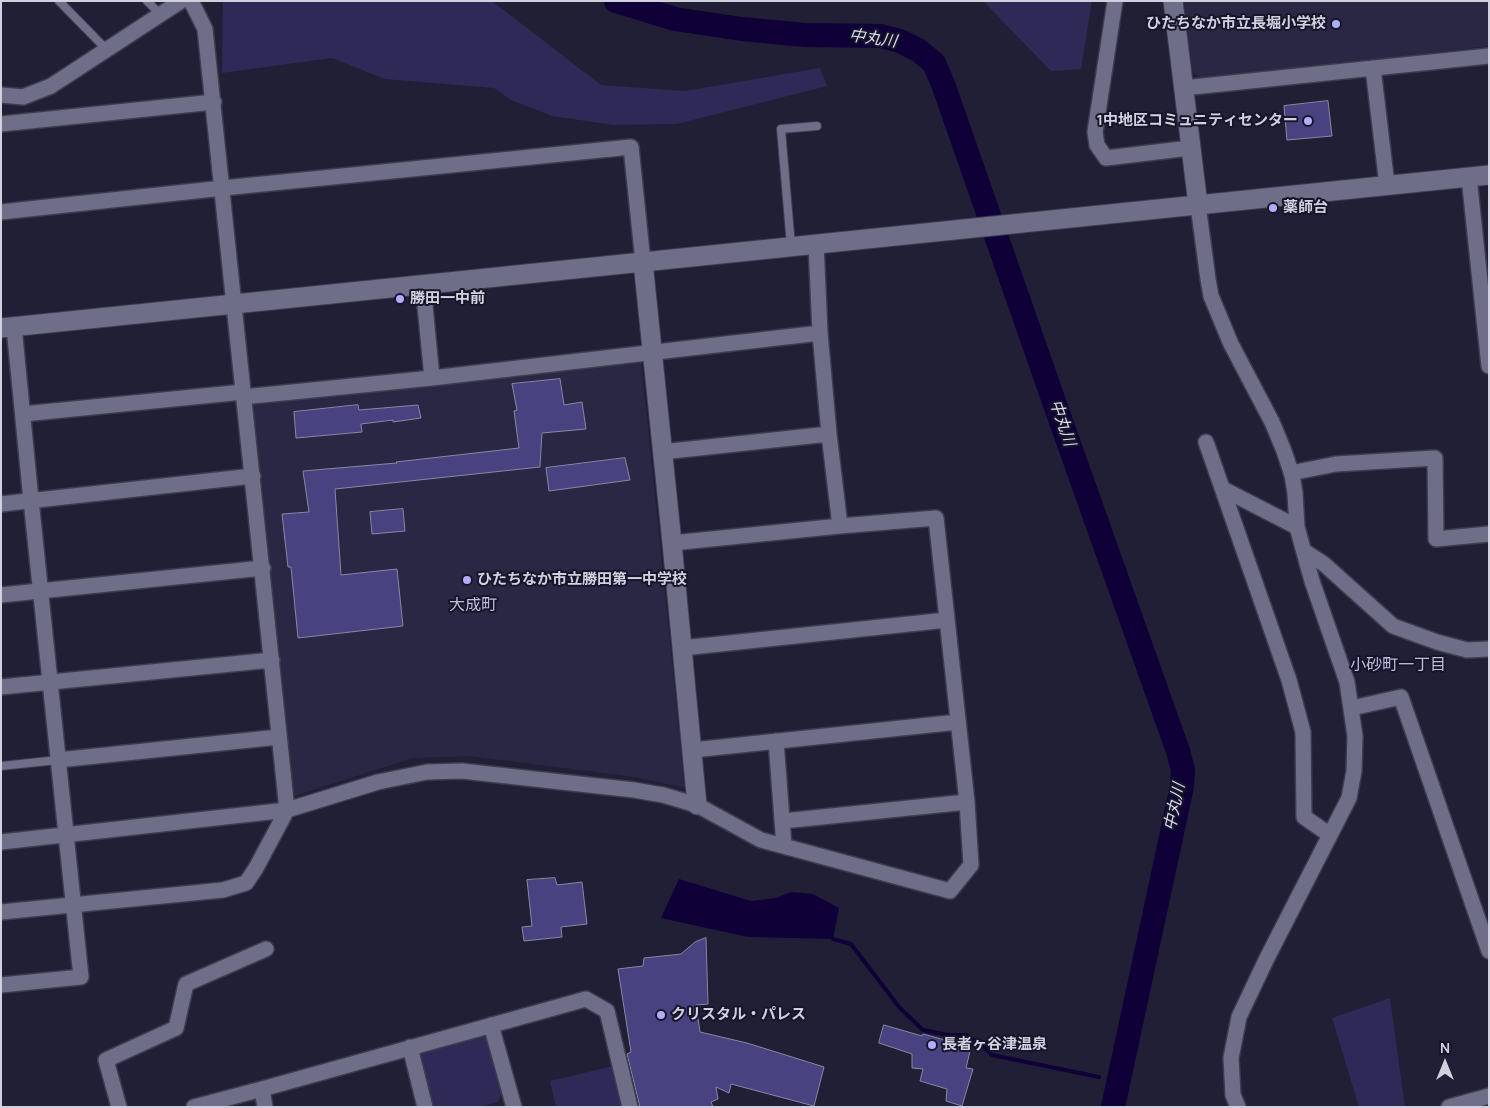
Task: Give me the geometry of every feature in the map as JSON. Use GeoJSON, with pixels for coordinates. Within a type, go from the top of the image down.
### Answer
{"type":"FeatureCollection","features":[{"type":"Feature","properties":{"kind":"street"},"geometry":{"type":"LineString","coordinates":[[1,95],[23,97],[51,86],[181,1]]}},
{"type":"Feature","properties":{"kind":"street"},"geometry":{"type":"LineString","coordinates":[[1,912],[223,890],[246,883],[287,810],[214,102],[205,29],[191,1]]}},
{"type":"Feature","properties":{"kind":"street"},"geometry":{"type":"LineString","coordinates":[[1115,1],[1095,132],[1097,145],[1106,158],[1190,148]]}},
{"type":"Feature","properties":{"kind":"street"},"geometry":{"type":"LineString","coordinates":[[1173,1],[1190,148],[1212,296],[1231,344],[1272,422],[1284,451],[1295,493],[1297,527],[1312,581],[1347,682],[1355,736],[1354,771],[1349,798],[1266,960],[1240,1018],[1231,1058],[1233,1095],[1238,1107]]}},
{"type":"Feature","properties":{"kind":"street"},"geometry":{"type":"LineString","coordinates":[[1183,88],[1489,56]]}},
{"type":"Feature","properties":{"kind":"street"},"geometry":{"type":"LineString","coordinates":[[1373,68],[1387,185]]}},
{"type":"Feature","properties":{"kind":"street"},"geometry":{"type":"LineString","coordinates":[[1,124],[214,102]]}},
{"type":"Feature","properties":{"kind":"street"},"geometry":{"type":"LineString","coordinates":[[1,212],[631,147],[693,750],[697,805]]}},
{"type":"Feature","properties":{"kind":"street"},"geometry":{"type":"LineString","coordinates":[[1,985],[80,977],[23,414],[8,328],[1489,175]]}},
{"type":"Feature","properties":{"kind":"street"},"geometry":{"type":"LineString","coordinates":[[1469,177],[1487,324],[1489,366]]}},
{"type":"Feature","properties":{"kind":"street"},"geometry":{"type":"LineString","coordinates":[[816,244],[820,333],[840,526]]}},
{"type":"Feature","properties":{"kind":"street"},"geometry":{"type":"LineString","coordinates":[[424,285],[432,378]]}},
{"type":"Feature","properties":{"kind":"street"},"geometry":{"type":"LineString","coordinates":[[23,414],[432,378],[820,333]]}},
{"type":"Feature","properties":{"kind":"street"},"geometry":{"type":"LineString","coordinates":[[662,452],[829,434]]}},
{"type":"Feature","properties":{"kind":"street"},"geometry":{"type":"LineString","coordinates":[[1206,442],[1288,680],[1303,732],[1304,817],[1330,836]]}},
{"type":"Feature","properties":{"kind":"street"},"geometry":{"type":"LineString","coordinates":[[1291,473],[1336,464],[1435,458],[1436,539],[1489,534]]}},
{"type":"Feature","properties":{"kind":"street"},"geometry":{"type":"LineString","coordinates":[[1,504],[253,476]]}},
{"type":"Feature","properties":{"kind":"street"},"geometry":{"type":"LineString","coordinates":[[1223,489],[1297,527]]}},
{"type":"Feature","properties":{"kind":"street"},"geometry":{"type":"LineString","coordinates":[[1,842],[287,810],[378,782],[427,772],[462,772],[634,790],[663,795],[697,805],[761,840],[950,891],[971,865],[967,802],[936,518],[672,543]]}},
{"type":"Feature","properties":{"kind":"street"},"geometry":{"type":"LineString","coordinates":[[1304,551],[1324,564],[1394,626],[1437,642],[1467,650],[1489,649]]}},
{"type":"Feature","properties":{"kind":"street"},"geometry":{"type":"LineString","coordinates":[[1,596],[263,568]]}},
{"type":"Feature","properties":{"kind":"street"},"geometry":{"type":"LineString","coordinates":[[682,648],[947,620]]}},
{"type":"Feature","properties":{"kind":"street"},"geometry":{"type":"LineString","coordinates":[[1,687],[272,660]]}},
{"type":"Feature","properties":{"kind":"street"},"geometry":{"type":"LineString","coordinates":[[1352,708],[1401,697],[1489,951]]}},
{"type":"Feature","properties":{"kind":"street"},"geometry":{"type":"LineString","coordinates":[[693,750],[958,722]]}},
{"type":"Feature","properties":{"kind":"street"},"geometry":{"type":"LineString","coordinates":[[58,760],[279,737]]}},
{"type":"Feature","properties":{"kind":"street"},"geometry":{"type":"LineString","coordinates":[[776,742],[784,846]]}},
{"type":"Feature","properties":{"kind":"street"},"geometry":{"type":"LineString","coordinates":[[783,822],[967,802]]}},
{"type":"Feature","properties":{"kind":"street"},"geometry":{"type":"LineString","coordinates":[[119,1107],[106,1060],[176,1028],[186,984],[266,949]]}},
{"type":"Feature","properties":{"kind":"street"},"geometry":{"type":"LineString","coordinates":[[194,1107],[262,1090],[586,999],[607,1011],[630,1107]]}},
{"type":"Feature","properties":{"kind":"street"},"geometry":{"type":"LineString","coordinates":[[491,1025],[511,1106]]}},
{"type":"Feature","properties":{"kind":"street"},"geometry":{"type":"LineString","coordinates":[[410,1047],[425,1107]]}},
{"type":"Feature","properties":{"kind":"street"},"geometry":{"type":"LineString","coordinates":[[262,1090],[265,1107]]}},
{"type":"Feature","properties":{"kind":"street"},"geometry":{"type":"LineString","coordinates":[[1449,1107],[1489,1096]]}},
{"type":"Feature","properties":{"kind":"lane"},"geometry":{"type":"LineString","coordinates":[[59,1],[107,50]]}},
{"type":"Feature","properties":{"kind":"lane"},"geometry":{"type":"LineString","coordinates":[[147,1],[160,14]]}},
{"type":"Feature","properties":{"kind":"lane"},"geometry":{"type":"LineString","coordinates":[[791,246],[781,129],[817,126]]}},
{"type":"Feature","properties":{"kind":"lane"},"geometry":{"type":"LineString","coordinates":[[1,766],[58,760]]}},
{"type":"Feature","properties":{"kind":"shaded area"},"geometry":{"type":"Polygon","coordinates":[[[223,1],[492,1],[601,85],[685,91],[820,68],[827,86],[677,124],[613,125],[552,116],[511,100],[494,88],[385,79],[332,58],[222,73],[223,1]]]}},
{"type":"Feature","properties":{"kind":"shaded area"},"geometry":{"type":"Polygon","coordinates":[[[983,1],[1092,1],[1081,69],[1051,71],[983,1]]]}},
{"type":"Feature","properties":{"kind":"shaded area","name":"ひたちなか市立長堀小学校"},"geometry":{"type":"Polygon","coordinates":[[[1182,1],[1489,1],[1489,46],[1205,80],[1187,69],[1182,1]]]}},
{"type":"Feature","properties":{"kind":"shaded area","name":"ひたちなか市立勝田第一中学校"},"geometry":{"type":"Polygon","coordinates":[[[641,360],[685,788],[635,777],[469,756],[413,758],[291,797],[253,405],[641,360]]]}},
{"type":"Feature","properties":{"kind":"shaded area"},"geometry":{"type":"Polygon","coordinates":[[[679,879],[751,901],[776,898],[791,892],[813,894],[839,908],[833,939],[748,937],[661,918],[679,879]]]}},
{"type":"Feature","properties":{"kind":"shaded area"},"geometry":{"type":"Polygon","coordinates":[[[1390,998],[1405,1107],[1359,1107],[1332,1018],[1390,998]]]}},
{"type":"Feature","properties":{"kind":"shaded area"},"geometry":{"type":"Polygon","coordinates":[[[482,1035],[489,1041],[503,1091],[498,1102],[480,1107],[431,1107],[419,1059],[424,1050],[482,1035]]]}},
{"type":"Feature","properties":{"kind":"shaded area"},"geometry":{"type":"Polygon","coordinates":[[[613,1066],[621,1107],[556,1107],[550,1081],[613,1066]]]}},
{"type":"Feature","properties":{"kind":"building","name":"1中地区コミュニティセンター"},"geometry":{"type":"Polygon","coordinates":[[[1328,101],[1332,136],[1287,140],[1284,106],[1328,101]]]}},
{"type":"Feature","properties":{"kind":"building"},"geometry":{"type":"Polygon","coordinates":[[[560,379],[564,405],[582,402],[586,429],[542,433],[540,467],[335,489],[341,575],[397,569],[403,626],[298,638],[291,567],[288,567],[282,514],[309,512],[303,471],[397,463],[519,448],[514,411],[517,410],[512,384],[560,379]]]}},
{"type":"Feature","properties":{"kind":"building"},"geometry":{"type":"Polygon","coordinates":[[[358,405],[359,410],[418,405],[421,418],[361,424],[362,432],[296,438],[294,412],[358,405]]]}},
{"type":"Feature","properties":{"kind":"building"},"geometry":{"type":"Polygon","coordinates":[[[625,458],[630,480],[549,491],[546,468],[625,458]]]}},
{"type":"Feature","properties":{"kind":"building"},"geometry":{"type":"Polygon","coordinates":[[[403,509],[405,531],[372,534],[370,512],[403,509]]]}},
{"type":"Feature","properties":{"kind":"building"},"geometry":{"type":"Polygon","coordinates":[[[555,878],[557,885],[582,882],[587,924],[561,927],[562,937],[524,941],[522,927],[532,926],[527,880],[555,878]]]}},
{"type":"Feature","properties":{"kind":"building","name":"クリスタル・パレス"},"geometry":{"type":"Polygon","coordinates":[[[706,938],[708,1004],[696,1005],[700,1032],[747,1043],[824,1067],[814,1106],[731,1084],[729,1093],[716,1087],[718,1099],[711,1102],[713,1107],[640,1107],[627,1054],[631,1052],[618,969],[643,966],[644,958],[681,954],[695,942],[706,938]]]}},
{"type":"Feature","properties":{"kind":"building"},"geometry":{"type":"Polygon","coordinates":[[[884,1025],[922,1036],[923,1034],[945,1040],[945,1042],[971,1047],[966,1068],[973,1069],[962,1106],[946,1101],[947,1089],[920,1081],[923,1069],[912,1068],[912,1054],[879,1043],[884,1025]]]}},
{"type":"Feature","properties":{"kind":"waterway","name":"中丸川"},"geometry":{"type":"LineString","coordinates":[[616,1],[675,19],[742,29],[805,35],[881,36],[900,41],[918,50],[934,63],[1178,751],[1183,770],[1182,786],[1113,1107]]}},
{"type":"Feature","properties":{"kind":"waterway"},"geometry":{"type":"LineString","coordinates":[[833,939],[851,944],[899,1007],[923,1030],[948,1035],[966,1035],[982,1045],[992,1055],[1099,1077]]}},
{"type":"Feature","properties":{"kind":"place","name":"ひたちなか市立長堀小学校"},"geometry":{"type":"Point","coordinates":[1336,24]}},
{"type":"Feature","properties":{"kind":"place","name":"1中地区コミュニティセンター"},"geometry":{"type":"Point","coordinates":[1308,121]}},
{"type":"Feature","properties":{"kind":"place","name":"薬師台"},"geometry":{"type":"Point","coordinates":[1273,208]}},
{"type":"Feature","properties":{"kind":"place","name":"勝田一中前"},"geometry":{"type":"Point","coordinates":[400,299]}},
{"type":"Feature","properties":{"kind":"place","name":"ひたちなか市立勝田第一中学校"},"geometry":{"type":"Point","coordinates":[467,580]}},
{"type":"Feature","properties":{"kind":"place","name":"クリスタル・パレス"},"geometry":{"type":"Point","coordinates":[661,1015]}},
{"type":"Feature","properties":{"kind":"place","name":"長者ヶ谷津温泉"},"geometry":{"type":"Point","coordinates":[932,1045]}},
{"type":"Feature","properties":{"kind":"district","name":"大成町"},"geometry":{"type":"Point","coordinates":[473,606]}},
{"type":"Feature","properties":{"kind":"district","name":"小砂町一丁目"},"geometry":{"type":"Point","coordinates":[1398,666]}}]}
